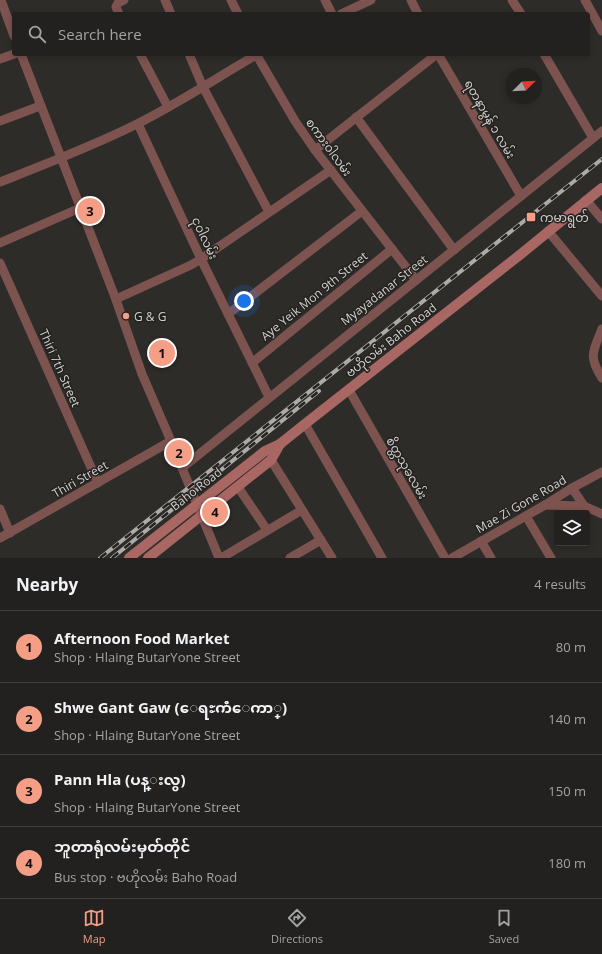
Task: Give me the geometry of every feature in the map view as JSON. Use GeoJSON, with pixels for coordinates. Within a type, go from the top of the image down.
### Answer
{"type":"FeatureCollection","features":[{"type":"Feature","properties":{"kind":"main road","name":"ဗဟိုလမ်း Baho Road"},"geometry":{"type":"LineString","coordinates":[[148,558],[271,460],[280,444],[602,188]]}},
{"type":"Feature","properties":{"kind":"main road","name":"Baho Road"},"geometry":{"type":"LineString","coordinates":[[129,558],[265,451],[280,444]]}},
{"type":"Feature","properties":{"kind":"street"},"geometry":{"type":"LineString","coordinates":[[118,10],[118,3],[124,0]]}},
{"type":"Feature","properties":{"kind":"street"},"geometry":{"type":"LineString","coordinates":[[165,0],[170,12]]}},
{"type":"Feature","properties":{"kind":"street"},"geometry":{"type":"LineString","coordinates":[[231,0],[237,12]]}},
{"type":"Feature","properties":{"kind":"street"},"geometry":{"type":"LineString","coordinates":[[325,0],[331,12]]}},
{"type":"Feature","properties":{"kind":"street"},"geometry":{"type":"LineString","coordinates":[[345,12],[371,0]]}},
{"type":"Feature","properties":{"kind":"street"},"geometry":{"type":"LineString","coordinates":[[411,0],[417,12]]}},
{"type":"Feature","properties":{"kind":"street"},"geometry":{"type":"LineString","coordinates":[[512,0],[520,12]]}},
{"type":"Feature","properties":{"kind":"street"},"geometry":{"type":"LineString","coordinates":[[584,0],[602,31]]}},
{"type":"Feature","properties":{"kind":"street"},"geometry":{"type":"LineString","coordinates":[[1,1],[12,31]]}},
{"type":"Feature","properties":{"kind":"street"},"geometry":{"type":"LineString","coordinates":[[0,59],[12,55]]}},
{"type":"Feature","properties":{"kind":"street"},"geometry":{"type":"LineString","coordinates":[[22,56],[116,299],[142,374],[220,558],[302,510]]}},
{"type":"Feature","properties":{"kind":"street"},"geometry":{"type":"LineString","coordinates":[[141,56],[168,107]]}},
{"type":"Feature","properties":{"kind":"street"},"geometry":{"type":"LineString","coordinates":[[190,56],[203,87],[269,212]]}},
{"type":"Feature","properties":{"kind":"street"},"geometry":{"type":"LineString","coordinates":[[0,182],[62,158],[138,124],[254,56]]}},
{"type":"Feature","properties":{"kind":"street","name":"စကား၀ါလမ်း"},"geometry":{"type":"LineString","coordinates":[[258,56],[295,121],[315,150],[416,280]]}},
{"type":"Feature","properties":{"kind":"street"},"geometry":{"type":"LineString","coordinates":[[315,150],[435,56]]}},
{"type":"Feature","properties":{"kind":"street","name":"ရတနာမွန် ၁ လမ်း"},"geometry":{"type":"LineString","coordinates":[[439,56],[521,196]]}},
{"type":"Feature","properties":{"kind":"street"},"geometry":{"type":"LineString","coordinates":[[545,56],[593,138]]}},
{"type":"Feature","properties":{"kind":"street"},"geometry":{"type":"LineString","coordinates":[[0,121],[40,106]]}},
{"type":"Feature","properties":{"kind":"street"},"geometry":{"type":"LineString","coordinates":[[356,117],[454,250]]}},
{"type":"Feature","properties":{"kind":"street","name":"ငုဝါလမ်း"},"geometry":{"type":"LineString","coordinates":[[138,124],[201,259],[269,397]]}},
{"type":"Feature","properties":{"kind":"street","name":"Myayadanar Street"},"geometry":{"type":"LineString","coordinates":[[182,468],[602,131]]}},
{"type":"Feature","properties":{"kind":"street"},"geometry":{"type":"LineString","coordinates":[[116,299],[201,259],[331,170]]}},
{"type":"Feature","properties":{"kind":"street"},"geometry":{"type":"LineString","coordinates":[[586,200],[602,219]]}},
{"type":"Feature","properties":{"kind":"street"},"geometry":{"type":"LineString","coordinates":[[0,243],[80,208]]}},
{"type":"Feature","properties":{"kind":"street"},"geometry":{"type":"LineString","coordinates":[[228,314],[362,211]]}},
{"type":"Feature","properties":{"kind":"street"},"geometry":{"type":"LineString","coordinates":[[548,231],[602,296]]}},
{"type":"Feature","properties":{"kind":"street","name":"Aye Yeik Mon 9th Street"},"geometry":{"type":"LineString","coordinates":[[252,363],[392,249]]}},
{"type":"Feature","properties":{"kind":"street","name":"Thiri 7th Street"},"geometry":{"type":"LineString","coordinates":[[0,263],[98,483]]}},
{"type":"Feature","properties":{"kind":"street"},"geometry":{"type":"LineString","coordinates":[[602,329],[592,355],[595,367],[602,378]]}},
{"type":"Feature","properties":{"kind":"street","name":"စိတ္တသုခလမ်း"},"geometry":{"type":"LineString","coordinates":[[349,390],[445,558]]}},
{"type":"Feature","properties":{"kind":"street"},"geometry":{"type":"LineString","coordinates":[[305,424],[382,558]]}},
{"type":"Feature","properties":{"kind":"street","name":"Thiri Street"},"geometry":{"type":"LineString","coordinates":[[0,538],[171,441]]}},
{"type":"Feature","properties":{"kind":"street"},"geometry":{"type":"LineString","coordinates":[[271,460],[332,558]]}},
{"type":"Feature","properties":{"kind":"street","name":"Mae Zi Gone Road"},"geometry":{"type":"LineString","coordinates":[[452,558],[602,472]]}},
{"type":"Feature","properties":{"kind":"street"},"geometry":{"type":"LineString","coordinates":[[238,487],[267,530]]}},
{"type":"Feature","properties":{"kind":"street"},"geometry":{"type":"LineString","coordinates":[[572,488],[584,506]]}},
{"type":"Feature","properties":{"kind":"street"},"geometry":{"type":"LineString","coordinates":[[545,505],[584,506],[602,514]]}},
{"type":"Feature","properties":{"kind":"street"},"geometry":{"type":"LineString","coordinates":[[0,509],[10,532]]}},
{"type":"Feature","properties":{"kind":"street"},"geometry":{"type":"LineString","coordinates":[[526,516],[551,558]]}},
{"type":"Feature","properties":{"kind":"street"},"geometry":{"type":"LineString","coordinates":[[290,558],[320,540]]}},
{"type":"Feature","properties":{"kind":"street"},"geometry":{"type":"LineString","coordinates":[[481,541],[491,558]]}},
{"type":"Feature","properties":{"kind":"railway"},"geometry":{"type":"LineString","coordinates":[[100,558],[602,159]]}},
{"type":"Feature","properties":{"kind":"railway"},"geometry":{"type":"LineString","coordinates":[[112,558],[319,391]]}},
{"type":"Feature","properties":{"kind":"place","name":"Pann Hla (ပန္းလွ)"},"geometry":{"type":"Point","coordinates":[90,211]}},
{"type":"Feature","properties":{"kind":"place","name":"ကမာရွတ်"},"geometry":{"type":"Point","coordinates":[531,217]}},
{"type":"Feature","properties":{"kind":"place","name":"G & G"},"geometry":{"type":"Point","coordinates":[126,316]}},
{"type":"Feature","properties":{"kind":"place","name":"Afternoon Food Market"},"geometry":{"type":"Point","coordinates":[162,353]}},
{"type":"Feature","properties":{"kind":"place","name":"Shwe Gant Gaw (ေရႊကံံေကာ္)"},"geometry":{"type":"Point","coordinates":[179,453]}},
{"type":"Feature","properties":{"kind":"place","name":"ဘူတာရုံလမ်းမှတ်တိုင်"},"geometry":{"type":"Point","coordinates":[215,512]}}]}
